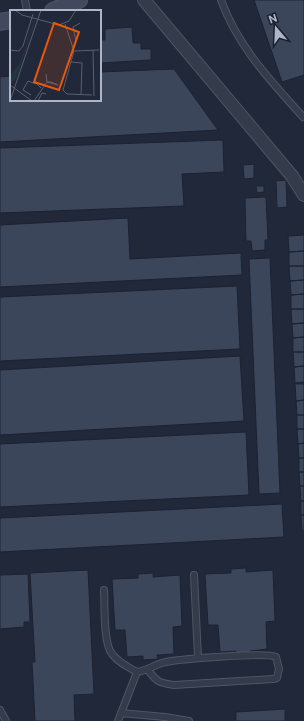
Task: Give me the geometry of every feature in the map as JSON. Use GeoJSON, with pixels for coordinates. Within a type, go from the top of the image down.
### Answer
{"type":"FeatureCollection","features":[{"type":"Feature","properties":{"kind":"street"},"geometry":{"type":"LineString","coordinates":[[55,10],[79,0]]}},
{"type":"Feature","properties":{"kind":"street"},"geometry":{"type":"LineString","coordinates":[[144,0],[292,176],[304,195]]}},
{"type":"Feature","properties":{"kind":"street"},"geometry":{"type":"LineString","coordinates":[[0,22],[10,20]]}},
{"type":"Feature","properties":{"kind":"lane"},"geometry":{"type":"LineString","coordinates":[[25,0],[26,10]]}},
{"type":"Feature","properties":{"kind":"lane"},"geometry":{"type":"LineString","coordinates":[[221,0],[228,19],[240,40],[267,77],[303,117]]}},
{"type":"Feature","properties":{"kind":"lane"},"geometry":{"type":"LineString","coordinates":[[194,575],[198,658]]}},
{"type":"Feature","properties":{"kind":"lane"},"geometry":{"type":"LineString","coordinates":[[104,590],[106,641],[111,653],[122,664],[137,672],[148,670],[155,665],[165,662],[182,659],[273,655],[276,657],[278,662],[279,674],[277,678],[273,679],[174,685],[161,683],[154,678],[148,670]]}},
{"type":"Feature","properties":{"kind":"lane"},"geometry":{"type":"LineString","coordinates":[[118,721],[137,672]]}},
{"type":"Feature","properties":{"kind":"lane"},"geometry":{"type":"LineString","coordinates":[[0,710],[6,721]]}},
{"type":"Feature","properties":{"kind":"lane"},"geometry":{"type":"LineString","coordinates":[[121,713],[166,717],[189,721]]}},
{"type":"Feature","properties":{"kind":"building"},"geometry":{"type":"Polygon","coordinates":[[[254,0],[304,0],[304,75],[282,82],[254,0]]]}},
{"type":"Feature","properties":{"kind":"building"},"geometry":{"type":"Polygon","coordinates":[[[132,27],[133,43],[141,43],[141,49],[151,49],[151,60],[101,63],[101,40],[105,40],[105,29],[132,27]]]}},
{"type":"Feature","properties":{"kind":"building"},"geometry":{"type":"Polygon","coordinates":[[[174,69],[218,130],[0,142],[0,77],[10,76],[10,101],[101,101],[101,72],[174,69]]]}},
{"type":"Feature","properties":{"kind":"building"},"geometry":{"type":"Polygon","coordinates":[[[223,140],[224,172],[182,174],[184,206],[0,213],[0,148],[223,140]]]}},
{"type":"Feature","properties":{"kind":"building"},"geometry":{"type":"Polygon","coordinates":[[[254,164],[254,178],[244,179],[243,165],[254,164]]]}},
{"type":"Feature","properties":{"kind":"building"},"geometry":{"type":"Polygon","coordinates":[[[286,180],[287,207],[277,208],[276,181],[286,180]]]}},
{"type":"Feature","properties":{"kind":"building"},"geometry":{"type":"Polygon","coordinates":[[[256,186],[264,186],[264,192],[257,193],[256,186]]]}},
{"type":"Feature","properties":{"kind":"building"},"geometry":{"type":"Polygon","coordinates":[[[266,197],[268,240],[265,240],[265,250],[252,251],[251,241],[246,241],[245,198],[266,197]]]}},
{"type":"Feature","properties":{"kind":"building"},"geometry":{"type":"Polygon","coordinates":[[[128,218],[130,259],[241,253],[242,275],[0,287],[0,225],[128,218]]]}},
{"type":"Feature","properties":{"kind":"building"},"geometry":{"type":"Polygon","coordinates":[[[304,235],[304,251],[289,252],[288,236],[304,235]]]}},
{"type":"Feature","properties":{"kind":"building"},"geometry":{"type":"Polygon","coordinates":[[[304,251],[304,266],[289,266],[289,252],[304,251]]]}},
{"type":"Feature","properties":{"kind":"building"},"geometry":{"type":"Polygon","coordinates":[[[270,258],[280,493],[259,494],[249,259],[270,258]]]}},
{"type":"Feature","properties":{"kind":"building"},"geometry":{"type":"Polygon","coordinates":[[[289,266],[304,266],[304,280],[290,281],[289,266]]]}},
{"type":"Feature","properties":{"kind":"building"},"geometry":{"type":"Polygon","coordinates":[[[304,280],[304,294],[291,295],[290,281],[304,280]]]}},
{"type":"Feature","properties":{"kind":"building"},"geometry":{"type":"Polygon","coordinates":[[[237,286],[240,349],[0,361],[0,297],[237,286]]]}},
{"type":"Feature","properties":{"kind":"building"},"geometry":{"type":"Polygon","coordinates":[[[304,294],[304,309],[291,309],[291,295],[304,294]]]}},
{"type":"Feature","properties":{"kind":"building"},"geometry":{"type":"Polygon","coordinates":[[[291,309],[304,309],[304,323],[292,324],[291,309]]]}},
{"type":"Feature","properties":{"kind":"building"},"geometry":{"type":"Polygon","coordinates":[[[304,323],[304,337],[293,338],[292,324],[304,323]]]}},
{"type":"Feature","properties":{"kind":"building"},"geometry":{"type":"Polygon","coordinates":[[[304,337],[304,352],[293,352],[293,338],[304,337]]]}},
{"type":"Feature","properties":{"kind":"building"},"geometry":{"type":"Polygon","coordinates":[[[293,352],[304,352],[304,366],[294,367],[293,352]]]}},
{"type":"Feature","properties":{"kind":"building"},"geometry":{"type":"Polygon","coordinates":[[[240,356],[244,421],[0,435],[0,370],[240,356]]]}},
{"type":"Feature","properties":{"kind":"building"},"geometry":{"type":"Polygon","coordinates":[[[304,366],[304,382],[295,383],[294,367],[304,366]]]}},
{"type":"Feature","properties":{"kind":"building"},"geometry":{"type":"Polygon","coordinates":[[[295,384],[304,384],[304,400],[296,401],[295,384]]]}},
{"type":"Feature","properties":{"kind":"building"},"geometry":{"type":"Polygon","coordinates":[[[304,400],[304,415],[297,415],[296,401],[304,400]]]}},
{"type":"Feature","properties":{"kind":"building"},"geometry":{"type":"Polygon","coordinates":[[[297,415],[304,415],[304,429],[297,429],[297,415]]]}},
{"type":"Feature","properties":{"kind":"building"},"geometry":{"type":"Polygon","coordinates":[[[297,429],[304,429],[304,443],[298,444],[297,429]]]}},
{"type":"Feature","properties":{"kind":"building"},"geometry":{"type":"Polygon","coordinates":[[[246,432],[249,495],[0,507],[0,444],[246,432]]]}},
{"type":"Feature","properties":{"kind":"building"},"geometry":{"type":"Polygon","coordinates":[[[304,443],[304,458],[299,458],[298,444],[304,443]]]}},
{"type":"Feature","properties":{"kind":"building"},"geometry":{"type":"Polygon","coordinates":[[[299,458],[304,458],[304,472],[299,472],[299,458]]]}},
{"type":"Feature","properties":{"kind":"building"},"geometry":{"type":"Polygon","coordinates":[[[299,472],[304,472],[304,486],[300,486],[299,472]]]}},
{"type":"Feature","properties":{"kind":"building"},"geometry":{"type":"Polygon","coordinates":[[[300,486],[304,486],[304,501],[301,501],[300,486]]]}},
{"type":"Feature","properties":{"kind":"building"},"geometry":{"type":"Polygon","coordinates":[[[301,501],[304,501],[304,515],[301,515],[301,501]]]}},
{"type":"Feature","properties":{"kind":"building"},"geometry":{"type":"Polygon","coordinates":[[[282,504],[284,537],[0,552],[0,518],[282,504]]]}},
{"type":"Feature","properties":{"kind":"building"},"geometry":{"type":"Polygon","coordinates":[[[301,515],[304,515],[304,531],[302,531],[301,515]]]}},
{"type":"Feature","properties":{"kind":"building"},"geometry":{"type":"Polygon","coordinates":[[[246,568],[246,572],[273,570],[275,621],[266,622],[267,649],[250,651],[250,654],[236,655],[236,651],[220,652],[218,625],[208,625],[205,574],[231,573],[231,569],[246,568]]]}},
{"type":"Feature","properties":{"kind":"building"},"geometry":{"type":"Polygon","coordinates":[[[88,570],[94,694],[74,695],[75,721],[35,721],[32,662],[35,662],[30,573],[88,570]]]}},
{"type":"Feature","properties":{"kind":"building"},"geometry":{"type":"Polygon","coordinates":[[[153,573],[153,577],[180,575],[182,626],[173,627],[174,654],[157,655],[158,659],[143,660],[143,656],[127,657],[125,630],[115,630],[112,579],[138,578],[138,574],[153,573]]]}},
{"type":"Feature","properties":{"kind":"building"},"geometry":{"type":"Polygon","coordinates":[[[28,574],[30,622],[24,622],[24,627],[0,629],[0,575],[28,574]]]}},
{"type":"Feature","properties":{"kind":"building"},"geometry":{"type":"Polygon","coordinates":[[[285,709],[285,721],[236,721],[236,712],[285,709]]]}}]}
